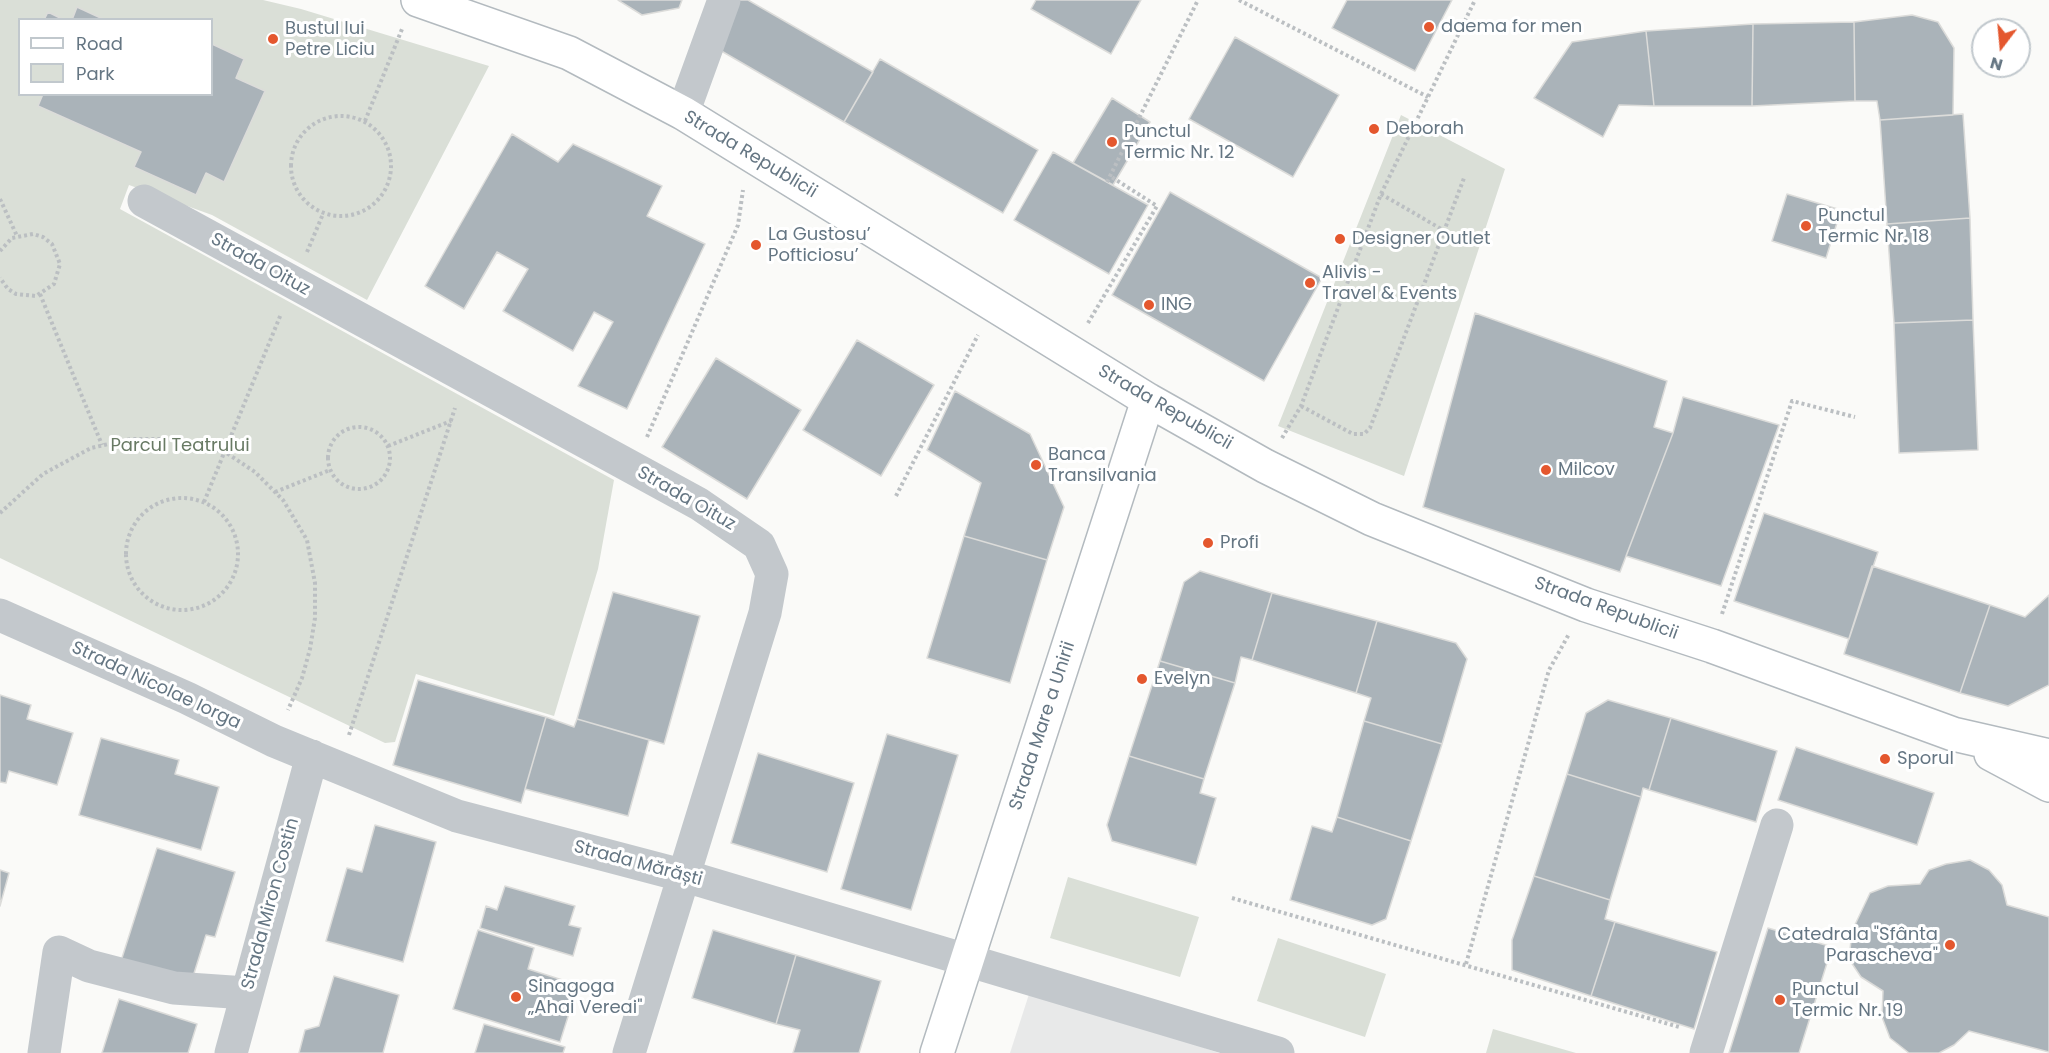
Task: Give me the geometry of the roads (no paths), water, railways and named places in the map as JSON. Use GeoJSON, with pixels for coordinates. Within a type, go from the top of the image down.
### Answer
{"type":"FeatureCollection","features":[{"type":"Feature","properties":{"kind":"main road","name":"Strada Republicii"},"geometry":{"type":"LineString","coordinates":[[411,11],[569,53],[683,113],[1148,400],[1265,466],[1372,519],[1586,605],[1712,646],[1953,734],[2049,756]]}},
{"type":"Feature","properties":{"kind":"main road","name":"Strada Mare a Unirii"},"geometry":{"type":"LineString","coordinates":[[938,1053],[1148,400]]}},
{"type":"Feature","properties":{"kind":"main road","name":"Strada Republicii"},"geometry":{"type":"LineString","coordinates":[[1953,734],[2049,785]]}},
{"type":"Feature","properties":{"kind":"street"},"geometry":{"type":"LineString","coordinates":[[683,113],[724,0]]}},
{"type":"Feature","properties":{"kind":"street","name":"Strada Oituz"},"geometry":{"type":"LineString","coordinates":[[144,201],[633,468],[733,525],[759,545],[771,574],[765,613],[629,1053]]}},
{"type":"Feature","properties":{"kind":"street","name":"Strada Nicolae Iorga"},"geometry":{"type":"LineString","coordinates":[[0,615],[187,698],[274,741],[326,762]]}},
{"type":"Feature","properties":{"kind":"street","name":"Strada Mărăști"},"geometry":{"type":"LineString","coordinates":[[326,762],[457,816],[685,876],[1278,1053]]}},
{"type":"Feature","properties":{"kind":"street","name":"Strada Miron Costin"},"geometry":{"type":"LineString","coordinates":[[231,1053],[246,993],[326,762]]}},
{"type":"Feature","properties":{"kind":"street"},"geometry":{"type":"LineString","coordinates":[[1709,1045],[1777,825]]}},
{"type":"Feature","properties":{"kind":"street"},"geometry":{"type":"LineString","coordinates":[[44,1053],[59,952],[89,966],[174,988],[246,993]]}},
{"type":"Feature","properties":{"kind":"place","name":"daema for men"},"geometry":{"type":"Point","coordinates":[1429,27]}},
{"type":"Feature","properties":{"kind":"place","name":"Bustul lui Petre Liciu"},"geometry":{"type":"Point","coordinates":[273,39]}},
{"type":"Feature","properties":{"kind":"place","name":"Deborah"},"geometry":{"type":"Point","coordinates":[1374,129]}},
{"type":"Feature","properties":{"kind":"place","name":"Punctul Termic Nr. 12"},"geometry":{"type":"Point","coordinates":[1112,142]}},
{"type":"Feature","properties":{"kind":"place","name":"Punctul Termic Nr. 18"},"geometry":{"type":"Point","coordinates":[1806,226]}},
{"type":"Feature","properties":{"kind":"place","name":"Designer Outlet"},"geometry":{"type":"Point","coordinates":[1340,239]}},
{"type":"Feature","properties":{"kind":"place","name":"La Gustosu’ Pofticiosu’"},"geometry":{"type":"Point","coordinates":[756,245]}},
{"type":"Feature","properties":{"kind":"place","name":"Alivis - Travel & Events"},"geometry":{"type":"Point","coordinates":[1310,283]}},
{"type":"Feature","properties":{"kind":"place","name":"ING"},"geometry":{"type":"Point","coordinates":[1149,305]}},
{"type":"Feature","properties":{"kind":"place","name":"Banca Transilvania"},"geometry":{"type":"Point","coordinates":[1036,465]}},
{"type":"Feature","properties":{"kind":"place","name":"Milcov"},"geometry":{"type":"Point","coordinates":[1546,470]}},
{"type":"Feature","properties":{"kind":"place","name":"Profi"},"geometry":{"type":"Point","coordinates":[1208,543]}},
{"type":"Feature","properties":{"kind":"place","name":"Evelyn"},"geometry":{"type":"Point","coordinates":[1142,679]}},
{"type":"Feature","properties":{"kind":"place","name":"Sporul"},"geometry":{"type":"Point","coordinates":[1885,759]}},
{"type":"Feature","properties":{"kind":"place","name":"Catedrala \"Sfânta Parascheva\""},"geometry":{"type":"Point","coordinates":[1950,945]}},
{"type":"Feature","properties":{"kind":"place","name":"Sinagoga „Ahai Vereai\""},"geometry":{"type":"Point","coordinates":[516,997]}},
{"type":"Feature","properties":{"kind":"place","name":"Punctul Termic Nr. 19"},"geometry":{"type":"Point","coordinates":[1780,1000]}},
{"type":"Feature","properties":{"kind":"park label","name":"Parcul Teatrului"},"geometry":{"type":"Point","coordinates":[180,446]}}]}
